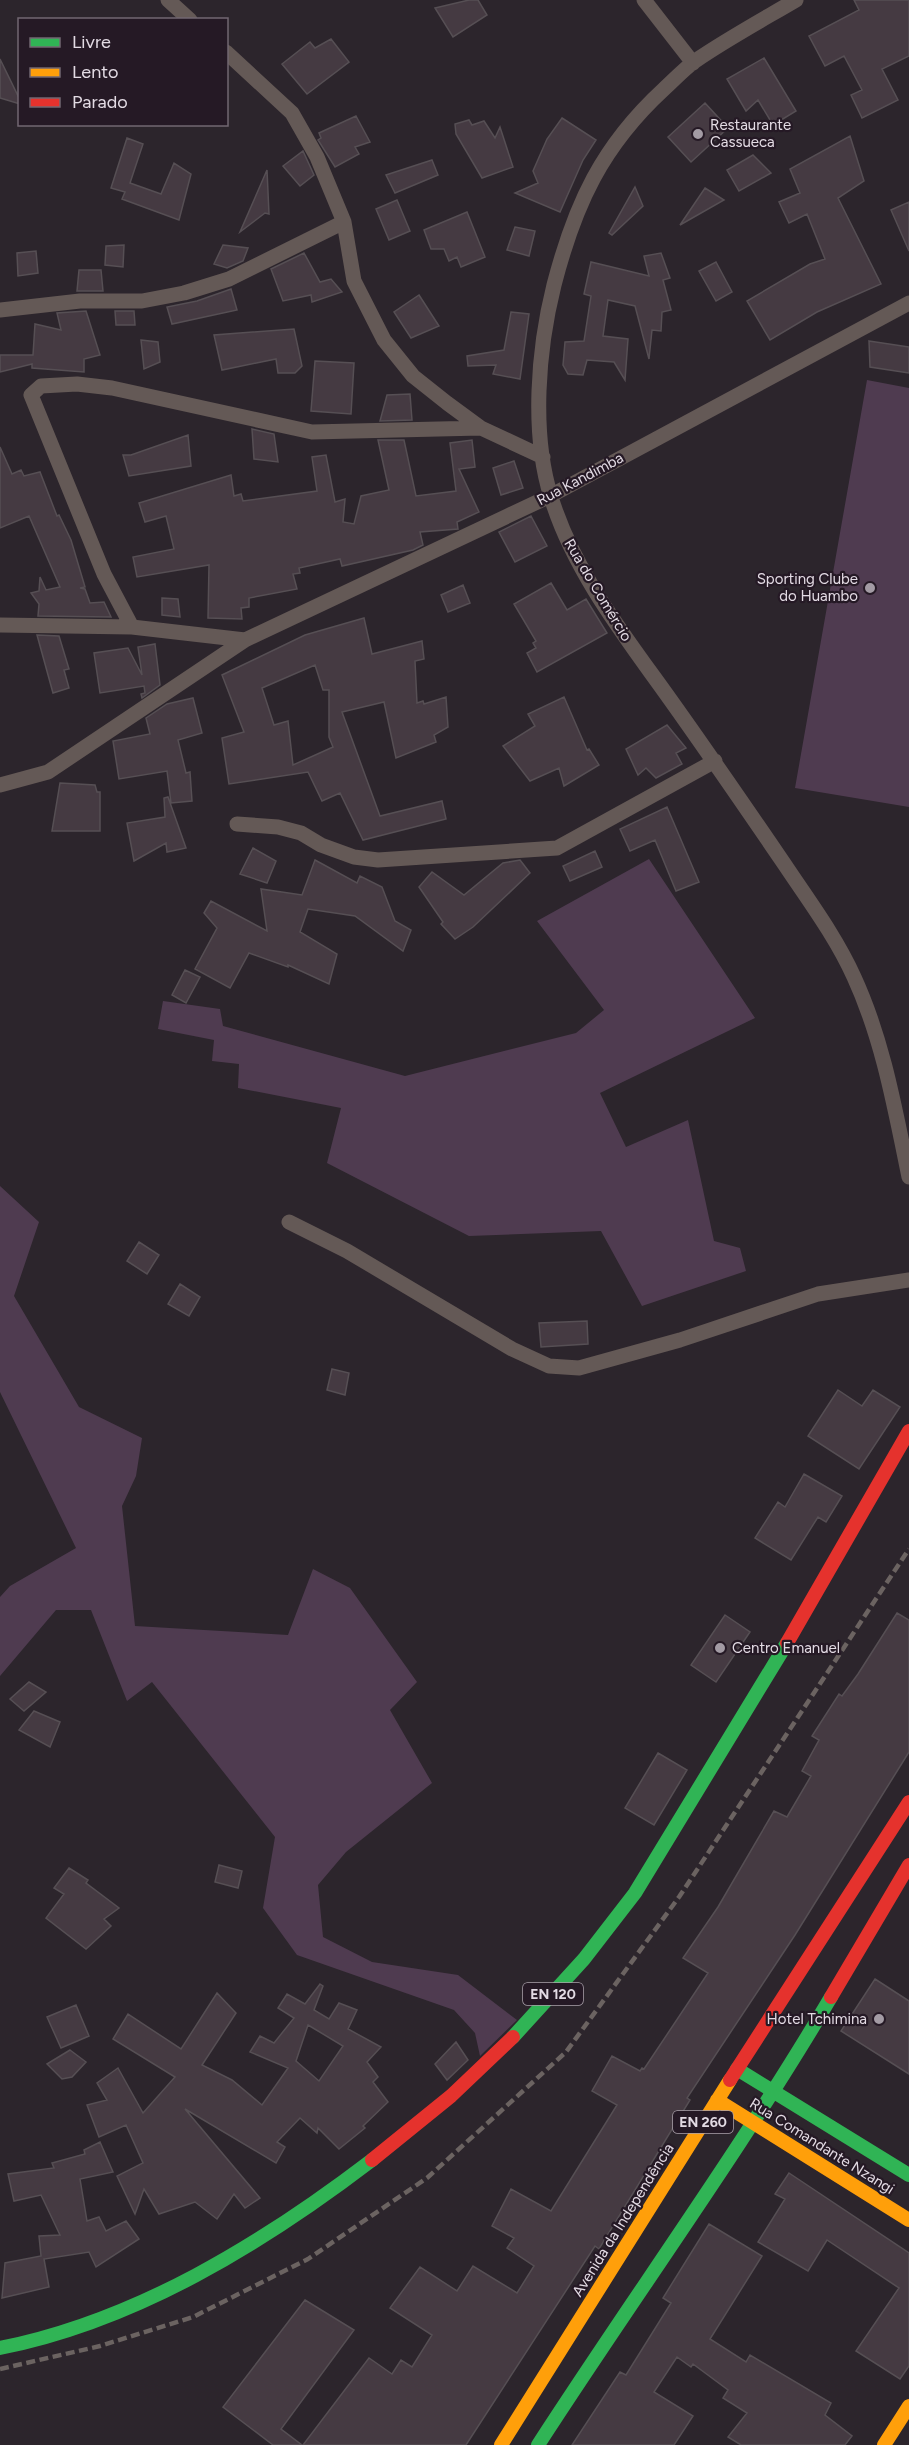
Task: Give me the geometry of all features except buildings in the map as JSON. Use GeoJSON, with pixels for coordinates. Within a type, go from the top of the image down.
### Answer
{"type":"FeatureCollection","features":[{"type":"Feature","properties":{"kind":"main road","name":"EN 120"},"geometry":{"type":"LineString","coordinates":[[0,2349],[63,2334],[133,2307],[304,2211],[348,2180],[424,2120],[536,2015],[638,1888],[741,1721],[909,1431]]}},
{"type":"Feature","properties":{"kind":"main road","name":"Avenida da Independência"},"geometry":{"type":"LineString","coordinates":[[538,2445],[588,2337],[717,2100],[897,1847],[909,1802]]}},
{"type":"Feature","properties":{"kind":"main road","name":"Avenida da Independência"},"geometry":{"type":"LineString","coordinates":[[501,2445],[754,2123],[775,2092],[909,1865]]}},
{"type":"Feature","properties":{"kind":"main road","name":"Rua Comandante Nzangi"},"geometry":{"type":"LineString","coordinates":[[737,2069],[909,2175]]}},
{"type":"Feature","properties":{"kind":"main road","name":"Rua Comandante Nzangi"},"geometry":{"type":"LineString","coordinates":[[717,2100],[909,2220]]}},
{"type":"Feature","properties":{"kind":"main road"},"geometry":{"type":"LineString","coordinates":[[884,2445],[909,2406]]}},
{"type":"Feature","properties":{"kind":"street"},"geometry":{"type":"LineString","coordinates":[[168,0],[188,18]]}},
{"type":"Feature","properties":{"kind":"street"},"geometry":{"type":"LineString","coordinates":[[644,0],[693,63]]}},
{"type":"Feature","properties":{"kind":"street","name":"Rua do Comércio"},"geometry":{"type":"LineString","coordinates":[[796,0],[693,63],[635,116],[614,141],[592,177],[567,235],[551,298],[542,348],[539,399],[543,457],[550,496],[564,533],[591,582],[625,637],[715,761],[816,912],[853,975],[879,1041],[909,1177]]}},
{"type":"Feature","properties":{"kind":"street"},"geometry":{"type":"LineString","coordinates":[[228,54],[292,113],[317,157],[345,222],[354,281],[384,340],[413,376],[481,428],[543,457]]}},
{"type":"Feature","properties":{"kind":"street"},"geometry":{"type":"LineString","coordinates":[[0,310],[80,301],[142,301],[184,293],[229,279],[345,222]]}},
{"type":"Feature","properties":{"kind":"street","name":"Rua Kandimba"},"geometry":{"type":"LineString","coordinates":[[0,785],[48,772],[245,640],[550,496],[909,303]]}},
{"type":"Feature","properties":{"kind":"street"},"geometry":{"type":"LineString","coordinates":[[132,627],[105,574],[32,395],[41,386],[77,384],[112,388],[312,432],[481,428]]}},
{"type":"Feature","properties":{"kind":"street"},"geometry":{"type":"LineString","coordinates":[[0,625],[132,627],[245,640]]}},
{"type":"Feature","properties":{"kind":"street"},"geometry":{"type":"LineString","coordinates":[[237,824],[278,827],[301,833],[321,845],[354,857],[378,860],[557,848],[715,761]]}},
{"type":"Feature","properties":{"kind":"street"},"geometry":{"type":"LineString","coordinates":[[289,1222],[347,1251],[512,1349],[549,1366],[579,1368],[680,1340],[818,1294],[909,1280]]}},
{"type":"Feature","properties":{"kind":"shaded area","name":"Sporting Clube do Huambo"},"geometry":{"type":"Polygon","coordinates":[[[867,380],[909,388],[909,807],[795,788],[867,380]]]}},
{"type":"Feature","properties":{"kind":"shaded area"},"geometry":{"type":"Polygon","coordinates":[[[649,859],[755,1018],[600,1093],[626,1147],[688,1120],[714,1241],[740,1248],[746,1271],[642,1306],[601,1231],[469,1236],[327,1163],[341,1108],[238,1088],[239,1064],[212,1061],[214,1040],[158,1029],[163,1001],[220,1009],[223,1026],[405,1076],[576,1033],[604,1010],[537,921],[649,859]]]}},
{"type":"Feature","properties":{"kind":"shaded area"},"geometry":{"type":"Polygon","coordinates":[[[0,1186],[39,1222],[14,1296],[79,1407],[142,1438],[136,1476],[122,1506],[135,1626],[288,1635],[313,1569],[350,1588],[417,1682],[390,1710],[432,1783],[346,1852],[318,1885],[323,1937],[372,1962],[458,1975],[517,2020],[480,2056],[475,2033],[454,2010],[297,1955],[263,1908],[275,1837],[152,1682],[127,1701],[91,1610],[56,1610],[0,1676],[0,1597],[10,1586],[76,1548],[0,1392],[0,1186]]]}},
{"type":"Feature","properties":{"kind":"railway"},"geometry":{"type":"LineString","coordinates":[[0,2369],[100,2346],[193,2317],[308,2259],[427,2178],[566,2052],[679,1897],[909,1549]]}},
{"type":"Feature","properties":{"kind":"traffic: fast"},"geometry":{"type":"LineString","coordinates":[[513,2037],[584,1959],[635,1893],[787,1643]]}},
{"type":"Feature","properties":{"kind":"traffic: fast"},"geometry":{"type":"LineString","coordinates":[[538,2445],[724,2167],[831,1997]]}},
{"type":"Feature","properties":{"kind":"traffic: fast"},"geometry":{"type":"LineString","coordinates":[[737,2069],[909,2175]]}},
{"type":"Feature","properties":{"kind":"traffic: fast"},"geometry":{"type":"LineString","coordinates":[[0,2348],[51,2336],[100,2319],[148,2299],[196,2275],[287,2221],[372,2160]]}},
{"type":"Feature","properties":{"kind":"traffic: slow"},"geometry":{"type":"LineString","coordinates":[[501,2445],[730,2080]]}},
{"type":"Feature","properties":{"kind":"traffic: slow"},"geometry":{"type":"LineString","coordinates":[[717,2100],[909,2220]]}},
{"type":"Feature","properties":{"kind":"traffic: slow"},"geometry":{"type":"LineString","coordinates":[[884,2445],[909,2406]]}},
{"type":"Feature","properties":{"kind":"traffic: jam"},"geometry":{"type":"LineString","coordinates":[[787,1643],[909,1431]]}},
{"type":"Feature","properties":{"kind":"traffic: jam"},"geometry":{"type":"LineString","coordinates":[[730,2080],[909,1802]]}},
{"type":"Feature","properties":{"kind":"traffic: jam"},"geometry":{"type":"LineString","coordinates":[[831,1997],[909,1865]]}},
{"type":"Feature","properties":{"kind":"traffic: jam"},"geometry":{"type":"LineString","coordinates":[[372,2160],[451,2096],[513,2037]]}},
{"type":"Feature","properties":{"kind":"place","name":"Restaurante Cassueca"},"geometry":{"type":"Point","coordinates":[698,134]}},
{"type":"Feature","properties":{"kind":"place","name":"Sporting Clube do Huambo"},"geometry":{"type":"Point","coordinates":[870,588]}},
{"type":"Feature","properties":{"kind":"place","name":"Centro Emanuel"},"geometry":{"type":"Point","coordinates":[720,1648]}},
{"type":"Feature","properties":{"kind":"place","name":"Hotel Tchimina"},"geometry":{"type":"Point","coordinates":[879,2019]}}]}
